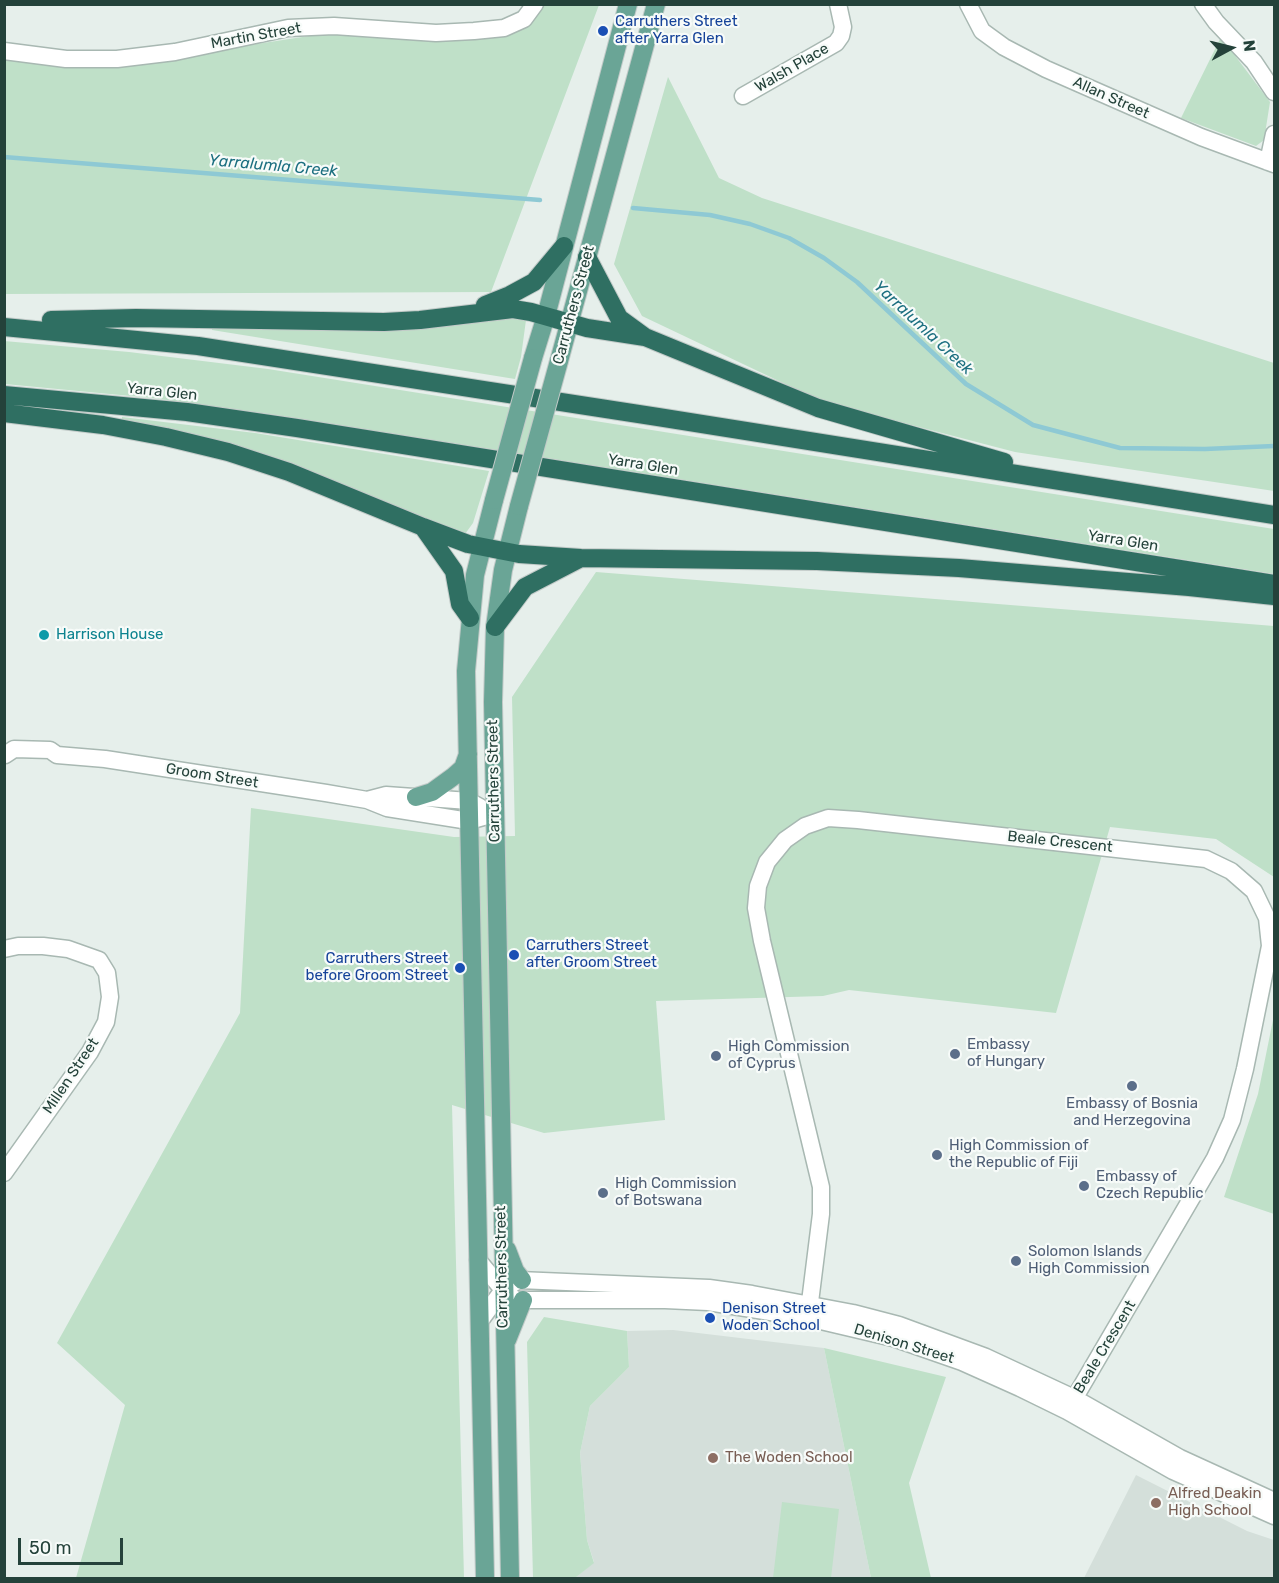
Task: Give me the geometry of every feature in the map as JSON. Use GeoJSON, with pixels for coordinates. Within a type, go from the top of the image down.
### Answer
{"type":"FeatureCollection","features":[{"type":"Feature","properties":{"kind":"highway"},"geometry":{"type":"LineString","coordinates":[[455,315],[510,296],[534,282],[564,246]]}},
{"type":"Feature","properties":{"kind":"highway"},"geometry":{"type":"LineString","coordinates":[[587,257],[619,318],[645,337]]}},
{"type":"Feature","properties":{"kind":"highway"},"geometry":{"type":"LineString","coordinates":[[4,321],[144,318],[384,322],[420,321],[513,309],[587,328],[645,337],[818,408],[1083,484]]}},
{"type":"Feature","properties":{"kind":"highway"},"geometry":{"type":"LineString","coordinates":[[4,327],[198,346],[1275,515]]}},
{"type":"Feature","properties":{"kind":"highway","name":"Yarra Glen"},"geometry":{"type":"LineString","coordinates":[[4,395],[187,412],[297,428],[1275,584]]}},
{"type":"Feature","properties":{"kind":"highway"},"geometry":{"type":"LineString","coordinates":[[4,413],[103,425],[228,452],[290,472],[423,527],[482,547],[508,552],[581,558],[782,560],[959,568],[1275,596]]}},
{"type":"Feature","properties":{"kind":"highway"},"geometry":{"type":"LineString","coordinates":[[423,527],[454,572],[460,604],[470,618]]}},
{"type":"Feature","properties":{"kind":"highway"},"geometry":{"type":"LineString","coordinates":[[495,627],[525,587],[581,558]]}},
{"type":"Feature","properties":{"kind":"main road","name":"Carruthers Street"},"geometry":{"type":"LineString","coordinates":[[485,1578],[466,671],[470,618],[475,575],[494,500],[546,316],[628,4]]}},
{"type":"Feature","properties":{"kind":"main road","name":"Carruthers Street"},"geometry":{"type":"LineString","coordinates":[[510,1578],[492,702],[495,627],[503,570],[519,506],[656,4]]}},
{"type":"Feature","properties":{"kind":"main road"},"geometry":{"type":"LineString","coordinates":[[416,797],[432,792],[448,781],[463,768],[468,754]]}},
{"type":"Feature","properties":{"kind":"main road"},"geometry":{"type":"LineString","coordinates":[[502,1234],[515,1271],[522,1280]]}},
{"type":"Feature","properties":{"kind":"main road"},"geometry":{"type":"LineString","coordinates":[[504,1348],[523,1300]]}},
{"type":"Feature","properties":{"kind":"street","name":"Martin Street"},"geometry":{"type":"LineString","coordinates":[[4,51],[66,58],[117,59],[175,52],[288,28],[334,26],[436,33],[474,32],[504,28],[524,19],[535,4]]}},
{"type":"Feature","properties":{"kind":"street","name":"Walsh Place"},"geometry":{"type":"LineString","coordinates":[[743,96],[836,43],[843,27],[838,4]]}},
{"type":"Feature","properties":{"kind":"street","name":"Allan Street"},"geometry":{"type":"LineString","coordinates":[[968,4],[982,31],[1004,47],[1046,69],[1201,137],[1271,163]]}},
{"type":"Feature","properties":{"kind":"street"},"geometry":{"type":"LineString","coordinates":[[1203,4],[1216,22],[1254,62],[1275,92]]}},
{"type":"Feature","properties":{"kind":"street"},"geometry":{"type":"LineString","coordinates":[[1271,163],[1275,134]]}},
{"type":"Feature","properties":{"kind":"street","name":"Groom Street"},"geometry":{"type":"LineString","coordinates":[[5,755],[14,749],[50,750],[57,755],[116,761],[367,800],[387,808],[469,821],[494,814]]}},
{"type":"Feature","properties":{"kind":"street","name":"Groom Street"},"geometry":{"type":"LineString","coordinates":[[367,800],[387,795],[469,801],[494,814]]}},
{"type":"Feature","properties":{"kind":"street","name":"Beale Crescent"},"geometry":{"type":"LineString","coordinates":[[809,1311],[821,1214],[821,1187],[756,908],[758,886],[767,862],[785,840],[805,826],[828,818],[858,819],[1206,859],[1231,871],[1254,891],[1267,918],[1270,946],[1245,1069],[1232,1120],[1215,1158],[1070,1405]]}},
{"type":"Feature","properties":{"kind":"street","name":"Millen Street"},"geometry":{"type":"LineString","coordinates":[[4,949],[18,946],[43,946],[68,950],[99,960],[107,973],[110,997],[106,1022],[90,1052],[4,1173]]}},
{"type":"Feature","properties":{"kind":"street","name":"Denison Street"},"geometry":{"type":"LineString","coordinates":[[478,1260],[503,1290],[516,1300],[665,1300],[809,1311]]}},
{"type":"Feature","properties":{"kind":"street"},"geometry":{"type":"LineString","coordinates":[[480,1321],[503,1290],[522,1280]]}},
{"type":"Feature","properties":{"kind":"street","name":"Denison Street"},"geometry":{"type":"LineString","coordinates":[[522,1280],[709,1288],[753,1293],[934,1352],[1070,1405],[1275,1501]]}},
{"type":"Feature","properties":{"kind":"street","name":"Denison Street"},"geometry":{"type":"LineString","coordinates":[[1070,1405],[1173,1471],[1275,1516]]}},
{"type":"Feature","properties":{"kind":"shaded area","name":"The Woden School"},"geometry":{"type":"Polygon","coordinates":[[[673,1330],[824,1348],[871,1578],[575,1578],[594,1562],[587,1540],[580,1453],[590,1406],[629,1367],[627,1331],[673,1330]]]}},
{"type":"Feature","properties":{"kind":"shaded area","name":"Alfred Deakin High School"},"geometry":{"type":"Polygon","coordinates":[[[1136,1475],[1247,1531],[1274,1540],[1274,1578],[1084,1578],[1136,1475]]]}},
{"type":"Feature","properties":{"kind":"green space"},"geometry":{"type":"Polygon","coordinates":[[[541,5],[599,5],[491,292],[5,294],[4,60],[126,64],[335,32],[507,36],[536,13],[541,5]]]}},
{"type":"Feature","properties":{"kind":"green space"},"geometry":{"type":"Polygon","coordinates":[[[1221,37],[1270,102],[1264,140],[1256,146],[1181,118],[1221,37]]]}},
{"type":"Feature","properties":{"kind":"green space"},"geometry":{"type":"Polygon","coordinates":[[[668,77],[719,178],[762,198],[1274,363],[1274,491],[1015,452],[823,402],[642,316],[614,264],[668,77]]]}},
{"type":"Feature","properties":{"kind":"green space"},"geometry":{"type":"Polygon","coordinates":[[[525,318],[526,320],[521,357],[515,379],[212,330],[212,325],[525,318]]]}},
{"type":"Feature","properties":{"kind":"green space"},"geometry":{"type":"Polygon","coordinates":[[[4,341],[129,352],[268,369],[1274,529],[1274,574],[276,415],[152,398],[5,384],[4,341]]]}},
{"type":"Feature","properties":{"kind":"green space"},"geometry":{"type":"Polygon","coordinates":[[[122,417],[255,433],[489,471],[473,523],[465,534],[122,421],[122,417]]]}},
{"type":"Feature","properties":{"kind":"green space"},"geometry":{"type":"Polygon","coordinates":[[[596,572],[1274,626],[1274,877],[1216,839],[1110,827],[1056,1013],[849,990],[823,996],[656,1001],[665,1120],[544,1133],[452,1105],[464,1578],[76,1578],[125,1405],[57,1343],[240,1013],[251,808],[454,837],[515,836],[512,697],[596,572]]]}},
{"type":"Feature","properties":{"kind":"green space"},"geometry":{"type":"Polygon","coordinates":[[[1274,1015],[1274,1214],[1224,1197],[1258,1094],[1274,1015]]]}},
{"type":"Feature","properties":{"kind":"green space"},"geometry":{"type":"Polygon","coordinates":[[[544,1317],[627,1331],[629,1367],[590,1406],[580,1453],[587,1540],[594,1563],[575,1578],[533,1578],[527,1342],[544,1317]]]}},
{"type":"Feature","properties":{"kind":"green space"},"geometry":{"type":"Polygon","coordinates":[[[824,1348],[946,1377],[909,1483],[931,1578],[871,1578],[824,1348]]]}},
{"type":"Feature","properties":{"kind":"green space"},"geometry":{"type":"Polygon","coordinates":[[[782,1502],[839,1509],[831,1578],[773,1578],[782,1502]]]}},
{"type":"Feature","properties":{"kind":"waterway","name":"Yarralumla Creek"},"geometry":{"type":"LineString","coordinates":[[4,157],[540,200]]}},
{"type":"Feature","properties":{"kind":"waterway","name":"Yarralumla Creek"},"geometry":{"type":"LineString","coordinates":[[633,208],[710,215],[750,224],[789,238],[824,258],[857,282],[966,384],[1033,425],[1120,448],[1205,449],[1274,446]]}},
{"type":"Feature","properties":{"kind":"place","name":"Carruthers Street after Yarra Glen"},"geometry":{"type":"Point","coordinates":[603,31]}},
{"type":"Feature","properties":{"kind":"place","name":"Harrison House"},"geometry":{"type":"Point","coordinates":[44,635]}},
{"type":"Feature","properties":{"kind":"place","name":"Carruthers Street after Groom Street"},"geometry":{"type":"Point","coordinates":[514,955]}},
{"type":"Feature","properties":{"kind":"place","name":"Carruthers Street before Groom Street"},"geometry":{"type":"Point","coordinates":[460,968]}},
{"type":"Feature","properties":{"kind":"place","name":"Embassy of Hungary"},"geometry":{"type":"Point","coordinates":[955,1054]}},
{"type":"Feature","properties":{"kind":"place","name":"High Commission of Cyprus"},"geometry":{"type":"Point","coordinates":[716,1056]}},
{"type":"Feature","properties":{"kind":"place","name":"Embassy of Bosnia and Herzegovina"},"geometry":{"type":"Point","coordinates":[1132,1086]}},
{"type":"Feature","properties":{"kind":"place","name":"High Commission of the Republic of Fiji"},"geometry":{"type":"Point","coordinates":[937,1155]}},
{"type":"Feature","properties":{"kind":"place","name":"Embassy of Czech Republic"},"geometry":{"type":"Point","coordinates":[1084,1186]}},
{"type":"Feature","properties":{"kind":"place","name":"High Commission of Botswana"},"geometry":{"type":"Point","coordinates":[603,1193]}},
{"type":"Feature","properties":{"kind":"place","name":"Solomon Islands High Commission"},"geometry":{"type":"Point","coordinates":[1016,1261]}},
{"type":"Feature","properties":{"kind":"place","name":"Denison Street Woden School"},"geometry":{"type":"Point","coordinates":[710,1318]}},
{"type":"Feature","properties":{"kind":"place","name":"The Woden School"},"geometry":{"type":"Point","coordinates":[713,1458]}},
{"type":"Feature","properties":{"kind":"place","name":"Alfred Deakin High School"},"geometry":{"type":"Point","coordinates":[1156,1503]}}]}
